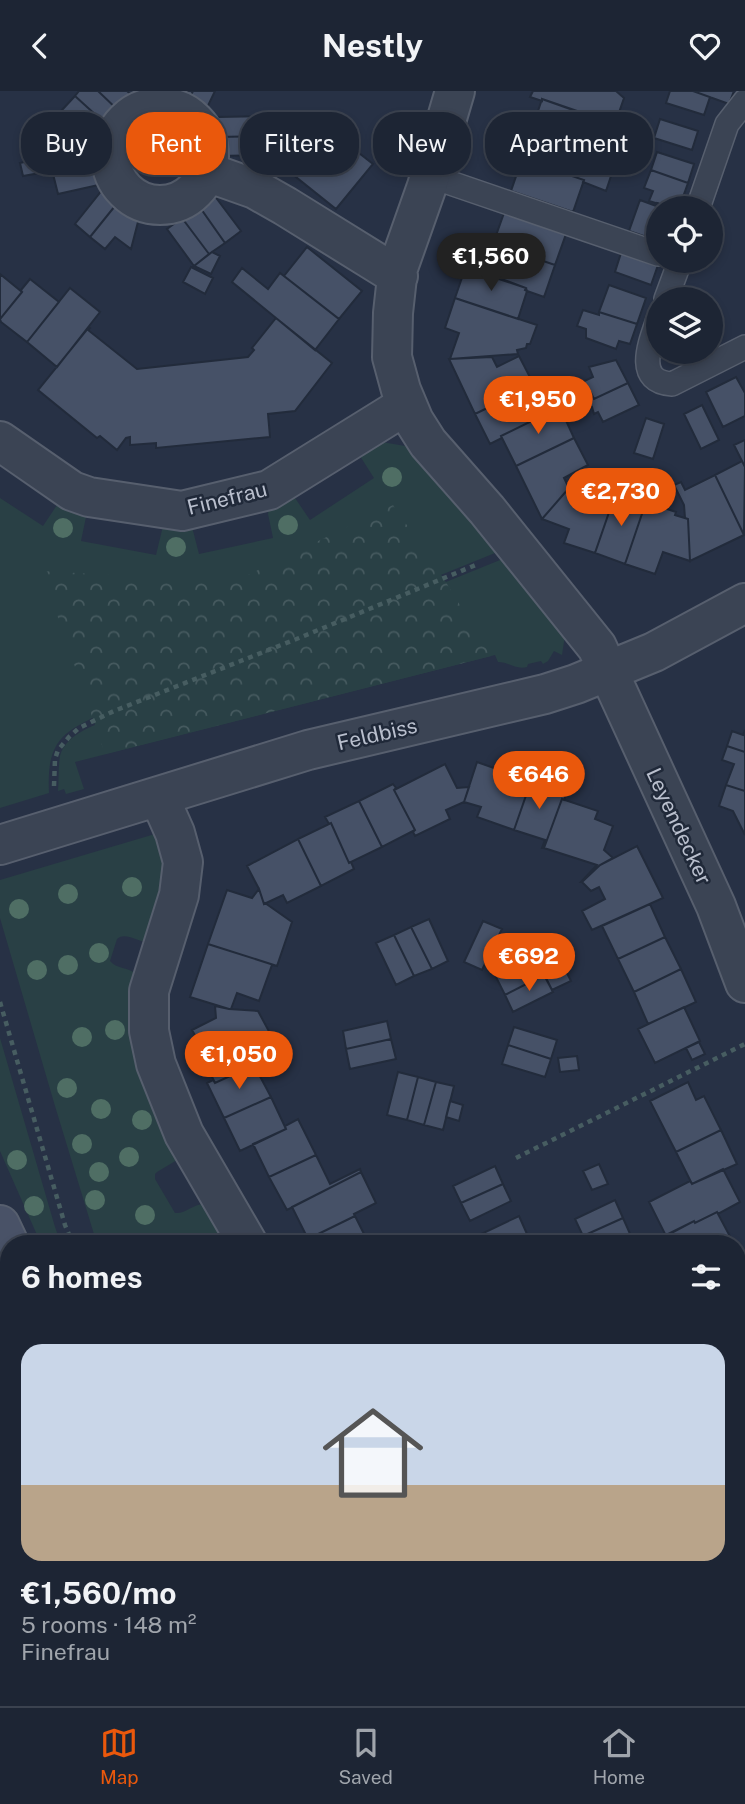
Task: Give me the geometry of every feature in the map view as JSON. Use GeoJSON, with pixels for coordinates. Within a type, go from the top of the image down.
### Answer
{"type":"FeatureCollection","features":[{"type":"Feature","properties":{"kind":"street"},"geometry":{"type":"LineString","coordinates":[[455,91],[430,176],[398,268],[392,357],[406,405],[428,443],[487,510],[597,647],[607,672]]}},
{"type":"Feature","properties":{"kind":"street"},"geometry":{"type":"LineString","coordinates":[[215,175],[255,189],[398,276]]}},
{"type":"Feature","properties":{"kind":"street","name":"Finefrau"},"geometry":{"type":"LineString","coordinates":[[0,441],[72,491],[89,497],[181,511],[269,490],[406,405]]}},
{"type":"Feature","properties":{"kind":"street","name":"Feldbiss"},"geometry":{"type":"LineString","coordinates":[[0,845],[308,751],[545,694],[654,652],[745,603]]}},
{"type":"Feature","properties":{"kind":"street","name":"Leyendecker"},"geometry":{"type":"LineString","coordinates":[[607,672],[716,906],[745,983]]}},
{"type":"Feature","properties":{"kind":"street"},"geometry":{"type":"LineString","coordinates":[[159,797],[175,834],[183,862],[179,895],[149,991],[151,1042],[156,1063],[184,1134],[243,1235]]}},
{"type":"Feature","properties":{"kind":"lane"},"geometry":{"type":"LineString","coordinates":[[702,196],[727,124],[745,101]]}},
{"type":"Feature","properties":{"kind":"lane"},"geometry":{"type":"LineString","coordinates":[[430,176],[646,250]]}},
{"type":"Feature","properties":{"kind":"lane"},"geometry":{"type":"LineString","coordinates":[[723,358],[745,347]]}},
{"type":"Feature","properties":{"kind":"lane"},"geometry":{"type":"LineString","coordinates":[[647,364],[654,379],[672,384],[711,364]]}},
{"type":"Feature","properties":{"kind":"path"},"geometry":{"type":"LineString","coordinates":[[54,829],[55,759],[62,743],[79,728],[518,548]]}},
{"type":"Feature","properties":{"kind":"path"},"geometry":{"type":"LineString","coordinates":[[0,1002],[69,1235]]}},
{"type":"Feature","properties":{"kind":"path"},"geometry":{"type":"LineString","coordinates":[[516,1158],[745,1044]]}},
{"type":"Feature","properties":{"kind":"green space"},"geometry":{"type":"Polygon","coordinates":[[[382,442],[405,446],[414,452],[500,551],[113,708],[83,723],[62,738],[56,747],[51,759],[49,793],[0,808],[0,498],[43,526],[60,503],[85,512],[81,541],[156,555],[163,526],[192,527],[199,554],[273,538],[269,508],[292,496],[310,520],[374,478],[360,456],[382,442]]]}},
{"type":"Feature","properties":{"kind":"green space"},"geometry":{"type":"Polygon","coordinates":[[[393,505],[444,579],[491,656],[105,754],[42,571],[233,582],[393,505]]]}},
{"type":"Feature","properties":{"kind":"green space"},"geometry":{"type":"Polygon","coordinates":[[[505,558],[565,635],[562,655],[554,651],[543,664],[541,661],[523,668],[498,662],[495,655],[75,762],[84,789],[66,794],[64,789],[58,791],[63,748],[83,731],[505,558]]]}},
{"type":"Feature","properties":{"kind":"green space"},"geometry":{"type":"Polygon","coordinates":[[[155,834],[168,863],[146,942],[120,937],[110,961],[136,974],[177,1160],[157,1172],[155,1179],[175,1213],[205,1204],[224,1235],[94,1235],[0,918],[0,880],[155,834]]]}},
{"type":"Feature","properties":{"kind":"green space"},"geometry":{"type":"Polygon","coordinates":[[[0,1038],[58,1235],[37,1235],[0,1151],[0,1038]]]}},
{"type":"Feature","properties":{"kind":"building"},"geometry":{"type":"Polygon","coordinates":[[[79,91],[98,91],[121,113],[112,124],[112,112],[93,112],[75,96],[79,91]]]}},
{"type":"Feature","properties":{"kind":"building"},"geometry":{"type":"Polygon","coordinates":[[[98,91],[127,91],[135,98],[121,113],[98,91]]]}},
{"type":"Feature","properties":{"kind":"building"},"geometry":{"type":"Polygon","coordinates":[[[172,91],[193,91],[187,103],[170,94],[172,91]]]}},
{"type":"Feature","properties":{"kind":"building"},"geometry":{"type":"Polygon","coordinates":[[[193,91],[215,91],[205,112],[187,103],[193,91]]]}},
{"type":"Feature","properties":{"kind":"building"},"geometry":{"type":"Polygon","coordinates":[[[533,91],[616,91],[624,98],[619,112],[580,112],[530,97],[533,91]]]}},
{"type":"Feature","properties":{"kind":"building"},"geometry":{"type":"Polygon","coordinates":[[[670,91],[693,91],[710,97],[704,115],[666,103],[670,91]]]}},
{"type":"Feature","properties":{"kind":"building"},"geometry":{"type":"Polygon","coordinates":[[[693,91],[734,91],[729,104],[693,91]]]}},
{"type":"Feature","properties":{"kind":"building"},"geometry":{"type":"Polygon","coordinates":[[[75,96],[93,112],[64,112],[62,110],[75,96]]]}},
{"type":"Feature","properties":{"kind":"building"},"geometry":{"type":"Polygon","coordinates":[[[542,99],[579,112],[538,112],[542,99]]]}},
{"type":"Feature","properties":{"kind":"building"},"geometry":{"type":"Polygon","coordinates":[[[226,117],[240,117],[240,137],[226,137],[226,117]]]}},
{"type":"Feature","properties":{"kind":"building"},"geometry":{"type":"Polygon","coordinates":[[[660,119],[698,131],[692,150],[654,138],[660,119]]]}},
{"type":"Feature","properties":{"kind":"building"},"geometry":{"type":"Polygon","coordinates":[[[226,137],[240,137],[240,156],[226,156],[226,137]]]}},
{"type":"Feature","properties":{"kind":"building"},"geometry":{"type":"Polygon","coordinates":[[[657,152],[694,164],[688,183],[653,171],[657,152]]]}},
{"type":"Feature","properties":{"kind":"building"},"geometry":{"type":"Polygon","coordinates":[[[359,153],[373,164],[336,209],[294,175],[359,175],[359,153]]]}},
{"type":"Feature","properties":{"kind":"building"},"geometry":{"type":"Polygon","coordinates":[[[653,171],[688,183],[683,196],[651,196],[653,191],[644,188],[653,171]]]}},
{"type":"Feature","properties":{"kind":"building"},"geometry":{"type":"Polygon","coordinates":[[[53,175],[101,175],[103,184],[58,194],[53,175]]]}},
{"type":"Feature","properties":{"kind":"building"},"geometry":{"type":"Polygon","coordinates":[[[516,175],[569,175],[584,180],[573,212],[511,191],[516,175]]]}},
{"type":"Feature","properties":{"kind":"building"},"geometry":{"type":"Polygon","coordinates":[[[569,175],[611,175],[606,191],[583,182],[584,180],[569,175]]]}},
{"type":"Feature","properties":{"kind":"building"},"geometry":{"type":"Polygon","coordinates":[[[103,189],[119,201],[90,237],[75,224],[103,189]]]}},
{"type":"Feature","properties":{"kind":"building"},"geometry":{"type":"Polygon","coordinates":[[[214,195],[241,231],[225,243],[199,206],[214,195]]]}},
{"type":"Feature","properties":{"kind":"building"},"geometry":{"type":"Polygon","coordinates":[[[640,200],[646,202],[646,237],[629,231],[640,200]]]}},
{"type":"Feature","properties":{"kind":"building"},"geometry":{"type":"Polygon","coordinates":[[[119,201],[139,218],[131,249],[115,237],[105,249],[90,237],[119,201]]]}},
{"type":"Feature","properties":{"kind":"building"},"geometry":{"type":"Polygon","coordinates":[[[199,206],[225,243],[209,254],[182,218],[199,206]]]}},
{"type":"Feature","properties":{"kind":"building"},"geometry":{"type":"Polygon","coordinates":[[[504,213],[566,234],[555,265],[493,244],[504,213]]]}},
{"type":"Feature","properties":{"kind":"building"},"geometry":{"type":"Polygon","coordinates":[[[182,218],[209,254],[194,266],[167,229],[182,218]]]}},
{"type":"Feature","properties":{"kind":"building"},"geometry":{"type":"Polygon","coordinates":[[[493,244],[555,265],[544,297],[484,274],[493,244]]]}},
{"type":"Feature","properties":{"kind":"building"},"geometry":{"type":"Polygon","coordinates":[[[307,247],[362,291],[339,319],[284,276],[307,247]]]}},
{"type":"Feature","properties":{"kind":"building"},"geometry":{"type":"Polygon","coordinates":[[[212,252],[220,256],[211,274],[194,266],[212,252]]]}},
{"type":"Feature","properties":{"kind":"building"},"geometry":{"type":"Polygon","coordinates":[[[621,253],[646,261],[646,273],[655,273],[651,285],[615,272],[621,253]]]}},
{"type":"Feature","properties":{"kind":"building"},"geometry":{"type":"Polygon","coordinates":[[[466,266],[526,288],[518,319],[455,298],[466,266]]]}},
{"type":"Feature","properties":{"kind":"building"},"geometry":{"type":"Polygon","coordinates":[[[191,267],[213,278],[205,294],[183,282],[191,267]]]}},
{"type":"Feature","properties":{"kind":"building"},"geometry":{"type":"Polygon","coordinates":[[[242,268],[268,289],[280,273],[339,319],[315,350],[232,282],[242,268]]]}},
{"type":"Feature","properties":{"kind":"building"},"geometry":{"type":"Polygon","coordinates":[[[0,274],[22,292],[0,319],[0,274]]]}},
{"type":"Feature","properties":{"kind":"building"},"geometry":{"type":"Polygon","coordinates":[[[30,279],[59,302],[27,342],[0,319],[30,279]]]}},
{"type":"Feature","properties":{"kind":"building"},"geometry":{"type":"Polygon","coordinates":[[[609,285],[646,298],[637,324],[599,312],[609,285]]]}},
{"type":"Feature","properties":{"kind":"building"},"geometry":{"type":"Polygon","coordinates":[[[70,288],[100,312],[57,367],[27,342],[70,288]]]}},
{"type":"Feature","properties":{"kind":"building"},"geometry":{"type":"Polygon","coordinates":[[[455,298],[537,325],[530,344],[517,350],[518,354],[450,359],[459,333],[445,328],[455,298]]]}},
{"type":"Feature","properties":{"kind":"building"},"geometry":{"type":"Polygon","coordinates":[[[583,310],[637,324],[630,344],[619,341],[616,349],[586,338],[586,329],[577,326],[583,310]]]}},
{"type":"Feature","properties":{"kind":"building"},"geometry":{"type":"Polygon","coordinates":[[[276,318],[332,363],[295,411],[268,414],[270,437],[156,448],[156,443],[130,445],[130,437],[126,438],[117,450],[100,436],[97,438],[38,390],[89,327],[88,330],[137,369],[248,357],[276,318]]]}},
{"type":"Feature","properties":{"kind":"building"},"geometry":{"type":"Polygon","coordinates":[[[519,356],[534,385],[475,414],[449,359],[492,357],[497,367],[519,356]]]}},
{"type":"Feature","properties":{"kind":"building"},"geometry":{"type":"Polygon","coordinates":[[[616,360],[628,383],[594,399],[590,391],[568,400],[563,391],[593,377],[589,367],[616,360]]]}},
{"type":"Feature","properties":{"kind":"building"},"geometry":{"type":"Polygon","coordinates":[[[736,377],[745,393],[745,416],[723,427],[706,392],[736,377]]]}},
{"type":"Feature","properties":{"kind":"building"},"geometry":{"type":"Polygon","coordinates":[[[628,383],[639,405],[603,422],[598,412],[594,414],[592,407],[584,411],[578,397],[590,391],[594,399],[628,383]]]}},
{"type":"Feature","properties":{"kind":"building"},"geometry":{"type":"Polygon","coordinates":[[[534,385],[548,413],[490,444],[475,414],[534,385]]]}},
{"type":"Feature","properties":{"kind":"building"},"geometry":{"type":"Polygon","coordinates":[[[559,405],[574,438],[516,466],[501,436],[559,405]]]}},
{"type":"Feature","properties":{"kind":"building"},"geometry":{"type":"Polygon","coordinates":[[[702,405],[719,440],[701,449],[684,414],[702,405]]]}},
{"type":"Feature","properties":{"kind":"building"},"geometry":{"type":"Polygon","coordinates":[[[646,418],[664,424],[653,459],[634,453],[646,418]]]}},
{"type":"Feature","properties":{"kind":"building"},"geometry":{"type":"Polygon","coordinates":[[[574,438],[588,465],[564,478],[569,488],[542,519],[516,466],[574,438]]]}},
{"type":"Feature","properties":{"kind":"building"},"geometry":{"type":"Polygon","coordinates":[[[745,440],[745,467],[734,445],[745,440]]]}},
{"type":"Feature","properties":{"kind":"building"},"geometry":{"type":"Polygon","coordinates":[[[742,461],[745,467],[744,535],[715,475],[742,461]]]}},
{"type":"Feature","properties":{"kind":"building"},"geometry":{"type":"Polygon","coordinates":[[[715,475],[744,535],[690,561],[688,519],[685,518],[684,505],[674,485],[681,482],[685,490],[715,475]]]}},
{"type":"Feature","properties":{"kind":"building"},"geometry":{"type":"Polygon","coordinates":[[[584,480],[616,492],[595,553],[564,543],[569,529],[542,519],[569,488],[580,493],[584,480]]]}},
{"type":"Feature","properties":{"kind":"building"},"geometry":{"type":"Polygon","coordinates":[[[616,492],[646,502],[625,564],[595,553],[616,492]]]}},
{"type":"Feature","properties":{"kind":"building"},"geometry":{"type":"Polygon","coordinates":[[[646,502],[688,519],[690,561],[663,552],[655,574],[625,564],[646,502]]]}},
{"type":"Feature","properties":{"kind":"building"},"geometry":{"type":"Polygon","coordinates":[[[745,730],[745,752],[727,746],[732,731],[743,735],[745,730]]]}},
{"type":"Feature","properties":{"kind":"building"},"geometry":{"type":"Polygon","coordinates":[[[727,746],[745,752],[745,791],[726,785],[734,764],[722,760],[727,746]]]}},
{"type":"Feature","properties":{"kind":"building"},"geometry":{"type":"Polygon","coordinates":[[[477,762],[531,781],[514,830],[477,817],[481,807],[464,802],[477,762]]]}},
{"type":"Feature","properties":{"kind":"building"},"geometry":{"type":"Polygon","coordinates":[[[445,764],[457,788],[469,787],[464,802],[446,810],[450,819],[415,836],[415,830],[394,790],[445,764]]]}},
{"type":"Feature","properties":{"kind":"building"},"geometry":{"type":"Polygon","coordinates":[[[531,781],[567,793],[564,800],[562,799],[544,848],[545,840],[514,830],[531,781]]]}},
{"type":"Feature","properties":{"kind":"building"},"geometry":{"type":"Polygon","coordinates":[[[393,784],[415,830],[382,847],[359,801],[393,784]]]}},
{"type":"Feature","properties":{"kind":"building"},"geometry":{"type":"Polygon","coordinates":[[[726,785],[745,791],[745,835],[733,811],[719,806],[726,785]]]}},
{"type":"Feature","properties":{"kind":"building"},"geometry":{"type":"Polygon","coordinates":[[[562,799],[598,811],[595,819],[613,826],[604,850],[613,858],[600,865],[582,882],[597,865],[544,848],[562,799]]]}},
{"type":"Feature","properties":{"kind":"building"},"geometry":{"type":"Polygon","coordinates":[[[359,801],[382,847],[349,863],[331,823],[329,824],[325,817],[359,801]]]}},
{"type":"Feature","properties":{"kind":"building"},"geometry":{"type":"Polygon","coordinates":[[[331,823],[354,869],[321,886],[298,839],[331,823]]]}},
{"type":"Feature","properties":{"kind":"building"},"geometry":{"type":"Polygon","coordinates":[[[298,839],[321,886],[287,903],[283,895],[264,904],[247,866],[298,839]]]}},
{"type":"Feature","properties":{"kind":"building"},"geometry":{"type":"Polygon","coordinates":[[[637,846],[663,898],[592,930],[582,911],[605,899],[599,887],[591,891],[582,882],[600,865],[637,846]]]}},
{"type":"Feature","properties":{"kind":"building"},"geometry":{"type":"Polygon","coordinates":[[[259,889],[264,904],[292,922],[277,966],[208,944],[227,890],[252,898],[259,889]]]}},
{"type":"Feature","properties":{"kind":"building"},"geometry":{"type":"Polygon","coordinates":[[[650,904],[665,937],[618,959],[602,926],[650,904]]]}},
{"type":"Feature","properties":{"kind":"building"},"geometry":{"type":"Polygon","coordinates":[[[429,919],[448,961],[432,969],[411,927],[429,919]]]}},
{"type":"Feature","properties":{"kind":"building"},"geometry":{"type":"Polygon","coordinates":[[[483,921],[502,929],[482,970],[464,962],[483,921]]]}},
{"type":"Feature","properties":{"kind":"building"},"geometry":{"type":"Polygon","coordinates":[[[411,927],[432,969],[414,976],[394,935],[411,927]]]}},
{"type":"Feature","properties":{"kind":"building"},"geometry":{"type":"Polygon","coordinates":[[[394,935],[414,976],[396,985],[376,943],[394,935]]]}},
{"type":"Feature","properties":{"kind":"building"},"geometry":{"type":"Polygon","coordinates":[[[665,937],[681,969],[634,992],[618,959],[665,937]]]}},
{"type":"Feature","properties":{"kind":"building"},"geometry":{"type":"Polygon","coordinates":[[[208,944],[277,966],[272,965],[259,1001],[237,993],[229,1009],[190,997],[208,944]]]}},
{"type":"Feature","properties":{"kind":"building"},"geometry":{"type":"Polygon","coordinates":[[[536,957],[544,975],[505,995],[496,977],[536,957]]]}},
{"type":"Feature","properties":{"kind":"building"},"geometry":{"type":"Polygon","coordinates":[[[562,963],[571,981],[552,990],[543,972],[562,963]]]}},
{"type":"Feature","properties":{"kind":"building"},"geometry":{"type":"Polygon","coordinates":[[[681,969],[696,1002],[648,1024],[634,992],[681,969]]]}},
{"type":"Feature","properties":{"kind":"building"},"geometry":{"type":"Polygon","coordinates":[[[544,975],[553,992],[513,1012],[505,995],[544,975]]]}},
{"type":"Feature","properties":{"kind":"building"},"geometry":{"type":"Polygon","coordinates":[[[215,1006],[258,1011],[279,1050],[255,1064],[256,1067],[254,1065],[215,1083],[192,1030],[216,1018],[215,1006]]]}},
{"type":"Feature","properties":{"kind":"building"},"geometry":{"type":"Polygon","coordinates":[[[684,1007],[700,1041],[655,1063],[638,1029],[684,1007]]]}},
{"type":"Feature","properties":{"kind":"building"},"geometry":{"type":"Polygon","coordinates":[[[387,1021],[391,1039],[346,1049],[343,1031],[387,1021]]]}},
{"type":"Feature","properties":{"kind":"building"},"geometry":{"type":"Polygon","coordinates":[[[514,1027],[557,1040],[551,1059],[508,1045],[514,1027]]]}},
{"type":"Feature","properties":{"kind":"building"},"geometry":{"type":"Polygon","coordinates":[[[391,1039],[396,1059],[350,1069],[346,1049],[391,1039]]]}},
{"type":"Feature","properties":{"kind":"building"},"geometry":{"type":"Polygon","coordinates":[[[699,1042],[705,1054],[692,1060],[686,1048],[699,1042]]]}},
{"type":"Feature","properties":{"kind":"building"},"geometry":{"type":"Polygon","coordinates":[[[508,1045],[551,1059],[545,1077],[502,1064],[508,1045]]]}},
{"type":"Feature","properties":{"kind":"building"},"geometry":{"type":"Polygon","coordinates":[[[577,1056],[579,1070],[560,1072],[558,1058],[577,1056]]]}},
{"type":"Feature","properties":{"kind":"building"},"geometry":{"type":"Polygon","coordinates":[[[254,1065],[271,1097],[224,1118],[207,1083],[213,1080],[215,1083],[254,1065]]]}},
{"type":"Feature","properties":{"kind":"building"},"geometry":{"type":"Polygon","coordinates":[[[398,1072],[418,1077],[407,1120],[387,1115],[398,1072]]]}},
{"type":"Feature","properties":{"kind":"building"},"geometry":{"type":"Polygon","coordinates":[[[418,1077],[436,1082],[424,1125],[407,1120],[418,1077]]]}},
{"type":"Feature","properties":{"kind":"building"},"geometry":{"type":"Polygon","coordinates":[[[436,1082],[454,1086],[443,1130],[424,1125],[436,1082]]]}},
{"type":"Feature","properties":{"kind":"building"},"geometry":{"type":"Polygon","coordinates":[[[688,1082],[696,1100],[704,1096],[721,1130],[676,1152],[650,1101],[688,1082]]]}},
{"type":"Feature","properties":{"kind":"building"},"geometry":{"type":"Polygon","coordinates":[[[271,1097],[286,1129],[240,1151],[224,1118],[271,1097]]]}},
{"type":"Feature","properties":{"kind":"building"},"geometry":{"type":"Polygon","coordinates":[[[450,1101],[463,1105],[459,1121],[446,1117],[450,1101]]]}},
{"type":"Feature","properties":{"kind":"building"},"geometry":{"type":"Polygon","coordinates":[[[298,1119],[316,1155],[269,1177],[253,1144],[286,1129],[285,1126],[298,1119]]]}},
{"type":"Feature","properties":{"kind":"building"},"geometry":{"type":"Polygon","coordinates":[[[721,1130],[737,1164],[692,1184],[676,1152],[721,1130]]]}},
{"type":"Feature","properties":{"kind":"building"},"geometry":{"type":"Polygon","coordinates":[[[316,1155],[330,1184],[360,1169],[361,1172],[287,1210],[269,1177],[316,1155]]]}},
{"type":"Feature","properties":{"kind":"building"},"geometry":{"type":"Polygon","coordinates":[[[599,1164],[608,1184],[592,1190],[583,1171],[599,1164]]]}},
{"type":"Feature","properties":{"kind":"building"},"geometry":{"type":"Polygon","coordinates":[[[495,1166],[503,1184],[461,1203],[453,1186],[495,1166]]]}},
{"type":"Feature","properties":{"kind":"building"},"geometry":{"type":"Polygon","coordinates":[[[723,1169],[740,1202],[666,1235],[649,1202],[690,1181],[692,1184],[723,1169]]]}},
{"type":"Feature","properties":{"kind":"building"},"geometry":{"type":"Polygon","coordinates":[[[361,1172],[376,1203],[316,1235],[306,1235],[292,1207],[361,1172]]]}},
{"type":"Feature","properties":{"kind":"building"},"geometry":{"type":"Polygon","coordinates":[[[503,1184],[511,1201],[470,1221],[461,1203],[503,1184]]]}},
{"type":"Feature","properties":{"kind":"building"},"geometry":{"type":"Polygon","coordinates":[[[615,1200],[623,1218],[585,1235],[583,1235],[575,1219],[615,1200]]]}},
{"type":"Feature","properties":{"kind":"building"},"geometry":{"type":"Polygon","coordinates":[[[717,1212],[729,1235],[666,1235],[694,1221],[695,1223],[717,1212]]]}},
{"type":"Feature","properties":{"kind":"building"},"geometry":{"type":"Polygon","coordinates":[[[355,1216],[364,1235],[316,1235],[355,1216]]]}},
{"type":"Feature","properties":{"kind":"building"},"geometry":{"type":"Polygon","coordinates":[[[519,1216],[527,1234],[525,1235],[479,1235],[519,1216]]]}},
{"type":"Feature","properties":{"kind":"building"},"geometry":{"type":"Polygon","coordinates":[[[623,1218],[631,1235],[585,1235],[623,1218]]]}}]}
